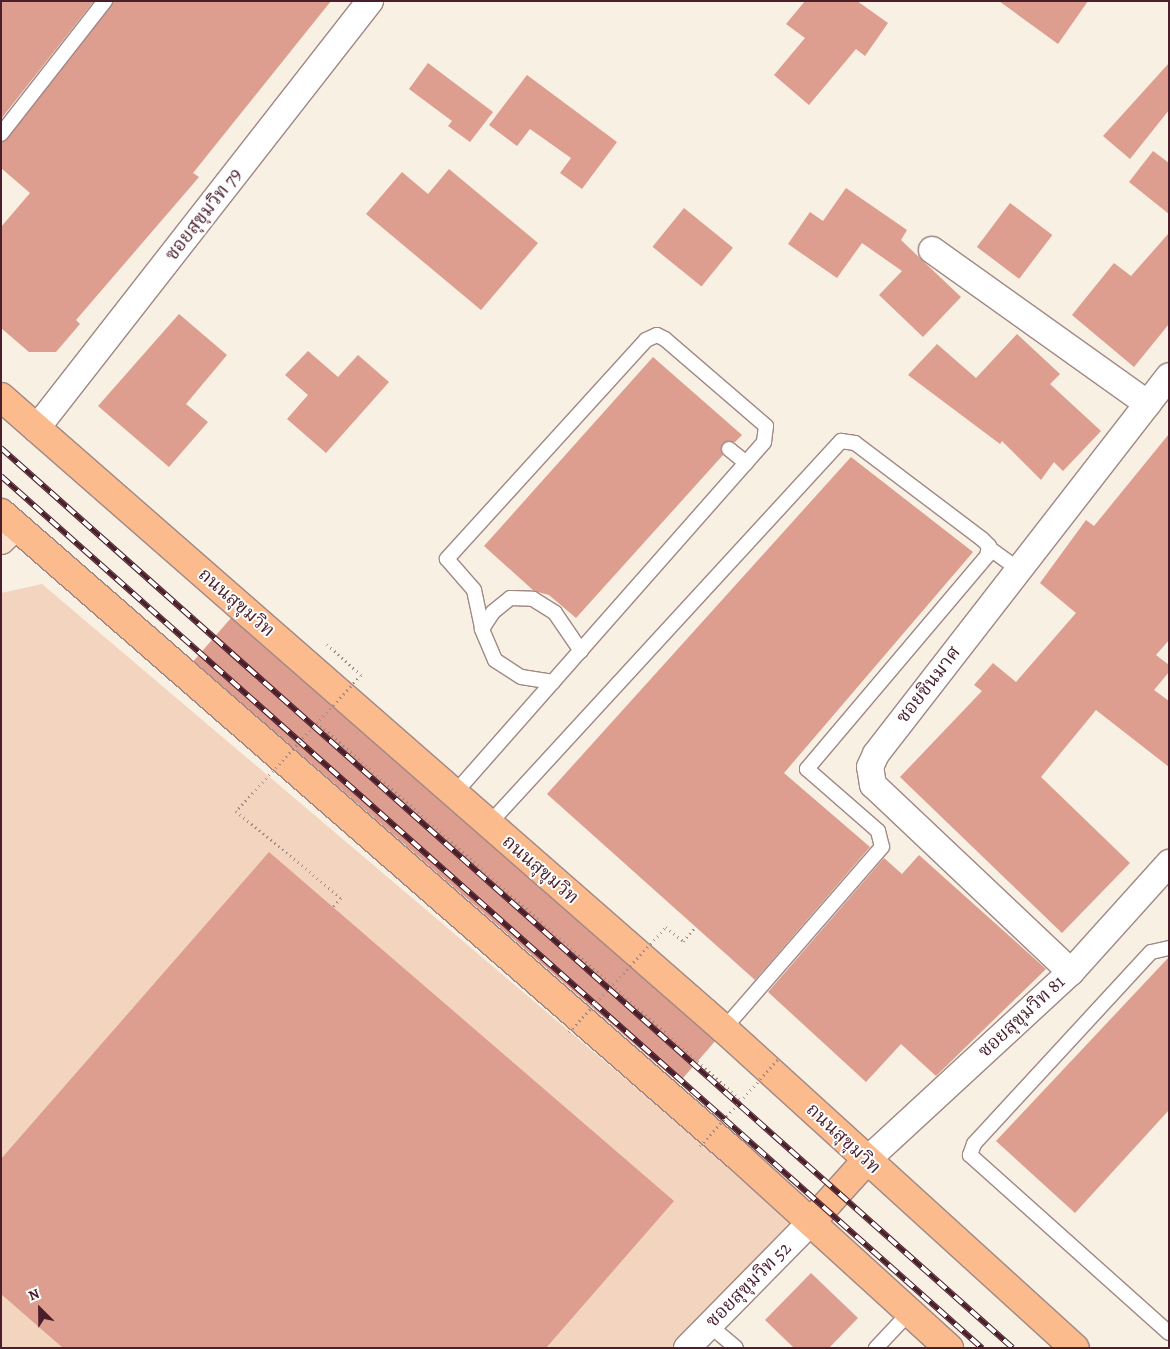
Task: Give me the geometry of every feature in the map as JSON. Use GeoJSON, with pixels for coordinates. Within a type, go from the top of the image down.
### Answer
{"type":"FeatureCollection","features":[{"type":"Feature","properties":{"kind":"main road","name":"ถนนสุขุมวิท"},"geometry":{"type":"LineString","coordinates":[[1,397],[488,825],[724,1028],[866,1161],[1075,1348]]}},
{"type":"Feature","properties":{"kind":"main road"},"geometry":{"type":"LineString","coordinates":[[6,526],[811,1222],[948,1348]]}},
{"type":"Feature","properties":{"kind":"main road"},"geometry":{"type":"LineString","coordinates":[[811,1222],[866,1161]]}},
{"type":"Feature","properties":{"kind":"street","name":"ซอยสุขุมวิท 79"},"geometry":{"type":"LineString","coordinates":[[36,428],[370,1]]}},
{"type":"Feature","properties":{"kind":"street"},"geometry":{"type":"LineString","coordinates":[[932,250],[1148,404]]}},
{"type":"Feature","properties":{"kind":"street","name":"ซอยชินมาศ"},"geometry":{"type":"LineString","coordinates":[[1071,972],[873,785],[870,768],[876,754],[1169,376]]}},
{"type":"Feature","properties":{"kind":"street","name":"ซอยสุขุมวิท 81"},"geometry":{"type":"LineString","coordinates":[[866,1161],[1071,972],[1169,863]]}},
{"type":"Feature","properties":{"kind":"street","name":"ซอยสุขุมวิท 52"},"geometry":{"type":"LineString","coordinates":[[687,1348],[811,1222]]}},
{"type":"Feature","properties":{"kind":"lane"},"geometry":{"type":"LineString","coordinates":[[1,134],[104,1]]}},
{"type":"Feature","properties":{"kind":"lane"},"geometry":{"type":"LineString","coordinates":[[454,794],[767,438],[763,422],[662,337],[646,340],[447,559],[474,590],[487,650],[504,667],[521,677],[552,682]]}},
{"type":"Feature","properties":{"kind":"lane"},"geometry":{"type":"LineString","coordinates":[[488,825],[841,441],[855,442],[1019,570]]}},
{"type":"Feature","properties":{"kind":"lane"},"geometry":{"type":"LineString","coordinates":[[729,449],[746,463]]}},
{"type":"Feature","properties":{"kind":"lane"},"geometry":{"type":"LineString","coordinates":[[724,1028],[883,845],[878,831],[808,767],[989,548]]}},
{"type":"Feature","properties":{"kind":"lane"},"geometry":{"type":"LineString","coordinates":[[482,629],[503,603],[524,597],[555,614],[581,651]]}},
{"type":"Feature","properties":{"kind":"lane"},"geometry":{"type":"LineString","coordinates":[[1169,948],[1151,952],[974,1144],[970,1155],[1169,1333]]}},
{"type":"Feature","properties":{"kind":"lane"},"geometry":{"type":"LineString","coordinates":[[876,1348],[909,1313]]}},
{"type":"Feature","properties":{"kind":"lane"},"geometry":{"type":"LineString","coordinates":[[709,1326],[736,1348]]}},
{"type":"Feature","properties":{"kind":"path"},"geometry":{"type":"LineString","coordinates":[[327,644],[361,674],[236,811],[341,898],[333,907]]}},
{"type":"Feature","properties":{"kind":"path"},"geometry":{"type":"LineString","coordinates":[[317,722],[741,1100]]}},
{"type":"Feature","properties":{"kind":"path"},"geometry":{"type":"LineString","coordinates":[[569,1032],[666,927],[683,941],[695,927]]}},
{"type":"Feature","properties":{"kind":"path"},"geometry":{"type":"LineString","coordinates":[[700,1146],[778,1059]]}},
{"type":"Feature","properties":{"kind":"shaded area"},"geometry":{"type":"Polygon","coordinates":[[[42,584],[794,1222],[674,1348],[1,1347],[1,593],[42,584]]]}},
{"type":"Feature","properties":{"kind":"building"},"geometry":{"type":"Polygon","coordinates":[[[1,1],[94,1],[1,119],[1,1]]]}},
{"type":"Feature","properties":{"kind":"building"},"geometry":{"type":"Polygon","coordinates":[[[114,1],[331,1],[193,173],[199,177],[76,320],[80,324],[56,352],[29,352],[1,328],[1,227],[30,193],[1,168],[1,143],[114,1]]]}},
{"type":"Feature","properties":{"kind":"building"},"geometry":{"type":"Polygon","coordinates":[[[805,1],[857,1],[888,23],[865,56],[856,49],[809,105],[774,75],[805,38],[786,24],[805,1]]]}},
{"type":"Feature","properties":{"kind":"building"},"geometry":{"type":"Polygon","coordinates":[[[999,1],[1088,1],[1058,44],[999,1]]]}},
{"type":"Feature","properties":{"kind":"building"},"geometry":{"type":"Polygon","coordinates":[[[428,63],[493,112],[470,142],[448,126],[452,121],[409,89],[428,63]]]}},
{"type":"Feature","properties":{"kind":"building"},"geometry":{"type":"Polygon","coordinates":[[[1169,63],[1169,110],[1130,159],[1103,136],[1169,63]]]}},
{"type":"Feature","properties":{"kind":"building"},"geometry":{"type":"Polygon","coordinates":[[[527,75],[617,142],[582,189],[560,173],[571,158],[530,129],[517,146],[489,125],[527,75]]]}},
{"type":"Feature","properties":{"kind":"building"},"geometry":{"type":"Polygon","coordinates":[[[1153,151],[1169,163],[1169,214],[1129,182],[1153,151]]]}},
{"type":"Feature","properties":{"kind":"building"},"geometry":{"type":"Polygon","coordinates":[[[449,169],[538,243],[481,310],[366,214],[402,172],[428,194],[449,169]]]}},
{"type":"Feature","properties":{"kind":"building"},"geometry":{"type":"Polygon","coordinates":[[[846,188],[907,230],[901,240],[961,297],[923,337],[879,295],[902,271],[862,243],[837,278],[788,244],[810,212],[823,221],[846,188]]]}},
{"type":"Feature","properties":{"kind":"building"},"geometry":{"type":"Polygon","coordinates":[[[1010,203],[1052,235],[1019,279],[977,247],[1010,203]]]}},
{"type":"Feature","properties":{"kind":"building"},"geometry":{"type":"Polygon","coordinates":[[[684,208],[733,248],[701,287],[653,247],[684,208]]]}},
{"type":"Feature","properties":{"kind":"building"},"geometry":{"type":"Polygon","coordinates":[[[1169,233],[1169,324],[1134,367],[1072,315],[1114,263],[1131,276],[1169,233]]]}},
{"type":"Feature","properties":{"kind":"building"},"geometry":{"type":"Polygon","coordinates":[[[179,314],[227,355],[186,404],[208,422],[169,467],[98,406],[179,314]]]}},
{"type":"Feature","properties":{"kind":"building"},"geometry":{"type":"Polygon","coordinates":[[[1017,334],[1060,374],[1050,384],[1101,431],[1063,471],[1054,462],[1041,480],[1002,441],[1000,444],[908,375],[937,344],[976,378],[1017,334]]]}},
{"type":"Feature","properties":{"kind":"building"},"geometry":{"type":"Polygon","coordinates":[[[308,351],[338,377],[358,355],[389,382],[326,453],[287,419],[308,395],[285,375],[308,351]]]}},
{"type":"Feature","properties":{"kind":"building"},"geometry":{"type":"Polygon","coordinates":[[[653,357],[742,435],[735,442],[723,443],[723,455],[576,618],[549,595],[534,591],[484,546],[653,357]]]}},
{"type":"Feature","properties":{"kind":"building"},"geometry":{"type":"Polygon","coordinates":[[[1169,434],[1169,640],[1156,655],[1169,665],[1169,672],[1154,690],[1169,701],[1169,767],[1096,710],[1041,777],[1130,863],[1062,933],[900,777],[982,691],[974,685],[993,663],[1016,682],[1076,613],[1040,583],[1086,520],[1094,526],[1169,434]]]}},
{"type":"Feature","properties":{"kind":"building"},"geometry":{"type":"Polygon","coordinates":[[[851,457],[973,552],[784,773],[870,847],[755,980],[547,794],[851,457]]]}},
{"type":"Feature","properties":{"kind":"building"},"geometry":{"type":"Polygon","coordinates":[[[231,618],[716,1040],[679,1083],[194,661],[231,618]]]}},
{"type":"Feature","properties":{"kind":"building"},"geometry":{"type":"Polygon","coordinates":[[[269,852],[674,1201],[546,1348],[63,1348],[1,1294],[1,1159],[269,852]]]}},
{"type":"Feature","properties":{"kind":"building"},"geometry":{"type":"Polygon","coordinates":[[[919,855],[1046,969],[936,1076],[901,1044],[866,1082],[768,992],[884,858],[902,874],[919,855]]]}},
{"type":"Feature","properties":{"kind":"building"},"geometry":{"type":"Polygon","coordinates":[[[1169,957],[1169,1110],[1075,1213],[996,1141],[1169,957]]]}},
{"type":"Feature","properties":{"kind":"building"},"geometry":{"type":"Polygon","coordinates":[[[811,1273],[858,1318],[829,1348],[794,1348],[765,1320],[811,1273]]]}},
{"type":"Feature","properties":{"kind":"railway"},"geometry":{"type":"LineString","coordinates":[[1,448],[1013,1348]]}},
{"type":"Feature","properties":{"kind":"railway"},"geometry":{"type":"LineString","coordinates":[[1,476],[982,1348]]}}]}
